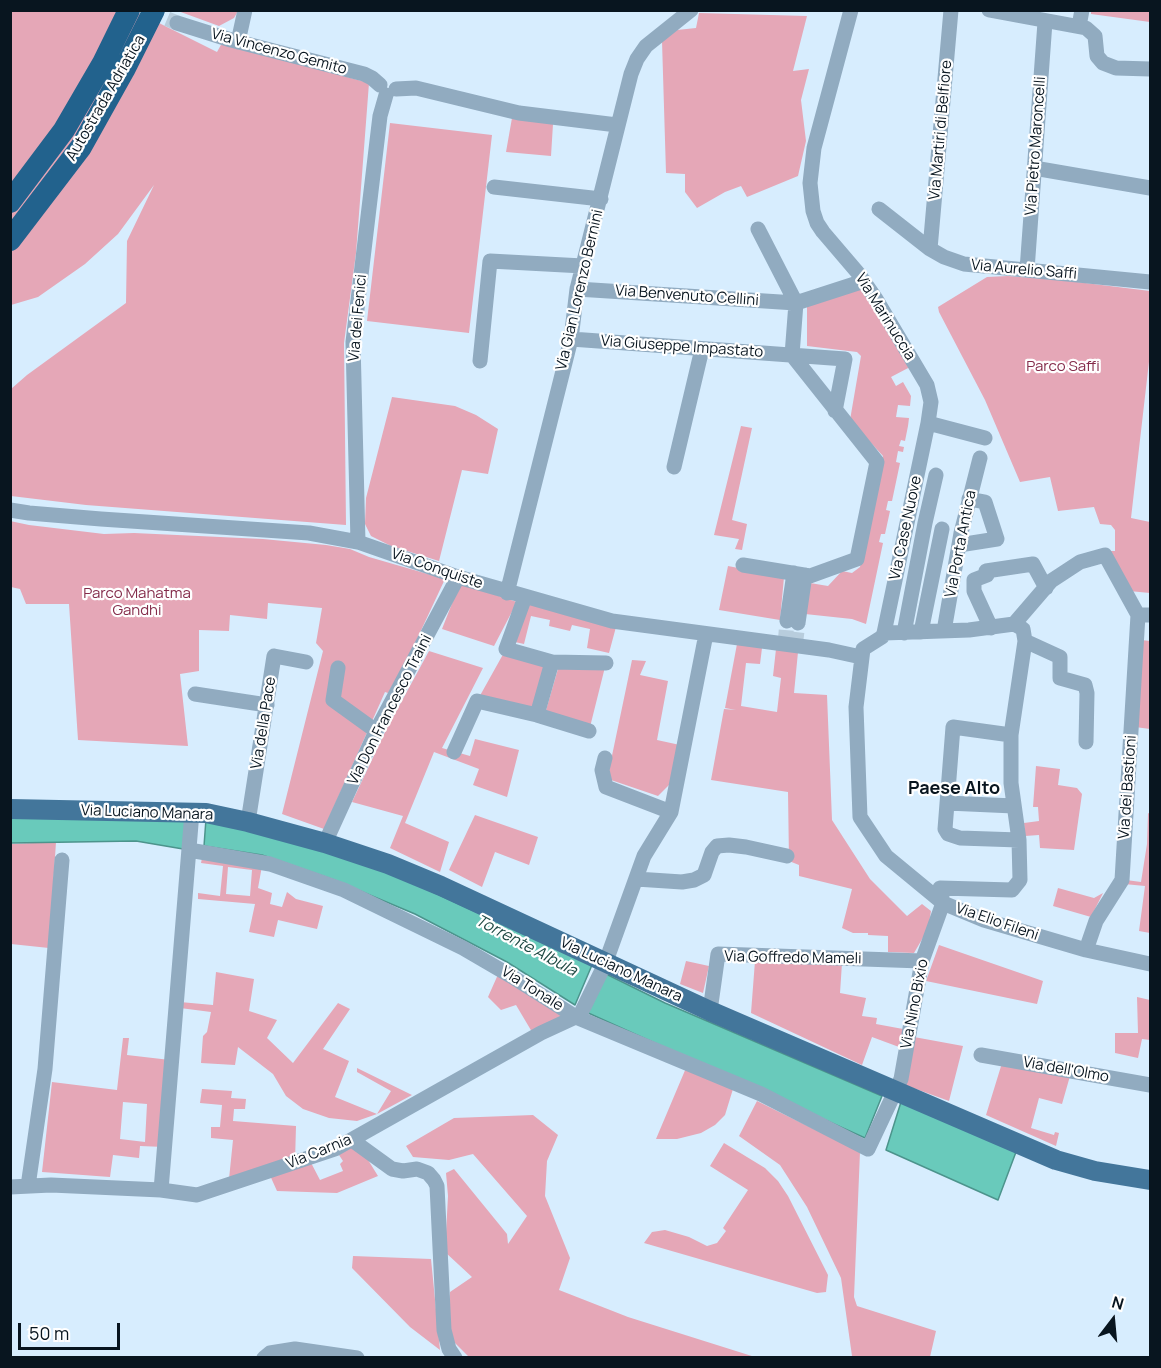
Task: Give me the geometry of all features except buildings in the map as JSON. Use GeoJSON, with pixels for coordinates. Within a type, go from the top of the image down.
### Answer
{"type":"FeatureCollection","features":[{"type":"Feature","properties":{"kind":"highway","name":"Autostrada Adriatica"},"geometry":{"type":"LineString","coordinates":[[10,202],[64,130],[103,63],[129,10]]}},
{"type":"Feature","properties":{"kind":"highway","name":"Autostrada Adriatica"},"geometry":{"type":"LineString","coordinates":[[10,240],[81,147],[154,10]]}},
{"type":"Feature","properties":{"kind":"main road","name":"Via Luciano Manara"},"geometry":{"type":"LineString","coordinates":[[10,809],[191,816],[248,822],[325,843],[423,879],[603,969],[710,1011],[893,1098],[1066,1163],[1105,1173],[1150,1180]]}},
{"type":"Feature","properties":{"kind":"street"},"geometry":{"type":"LineString","coordinates":[[238,42],[245,10]]}},
{"type":"Feature","properties":{"kind":"street","name":"Via Gian Lorenzo Bernini"},"geometry":{"type":"LineString","coordinates":[[507,592],[571,339],[583,266],[631,74],[639,54],[653,39],[691,10]]}},
{"type":"Feature","properties":{"kind":"street","name":"Via Marinuccia"},"geometry":{"type":"LineString","coordinates":[[851,10],[819,124],[811,168],[810,190],[813,211],[819,228],[864,281],[927,385],[931,402],[928,423]]}},
{"type":"Feature","properties":{"kind":"street","name":"Via Martiri di Belfiore"},"geometry":{"type":"LineString","coordinates":[[930,249],[951,10]]}},
{"type":"Feature","properties":{"kind":"street"},"geometry":{"type":"LineString","coordinates":[[989,10],[1045,22],[1079,26],[1089,30],[1095,36],[1097,56],[1107,66],[1150,69]]}},
{"type":"Feature","properties":{"kind":"street"},"geometry":{"type":"LineString","coordinates":[[1079,26],[1082,10]]}},
{"type":"Feature","properties":{"kind":"street","name":"Via Pietro Maroncelli"},"geometry":{"type":"LineString","coordinates":[[1027,270],[1045,22]]}},
{"type":"Feature","properties":{"kind":"street","name":"Via Vincenzo Gemito"},"geometry":{"type":"LineString","coordinates":[[177,23],[238,42],[364,74],[387,90],[422,88],[519,112],[617,125]]}},
{"type":"Feature","properties":{"kind":"street","name":"Via dei Fenici"},"geometry":{"type":"LineString","coordinates":[[358,542],[353,342],[380,116],[387,90]]}},
{"type":"Feature","properties":{"kind":"street"},"geometry":{"type":"LineString","coordinates":[[1034,168],[1150,188]]}},
{"type":"Feature","properties":{"kind":"street"},"geometry":{"type":"LineString","coordinates":[[494,187],[601,199]]}},
{"type":"Feature","properties":{"kind":"street","name":"Via Aurelio Saffi"},"geometry":{"type":"LineString","coordinates":[[879,208],[930,249],[964,264],[1150,282]]}},
{"type":"Feature","properties":{"kind":"street"},"geometry":{"type":"LineString","coordinates":[[744,565],[810,576],[857,559],[877,462],[792,355],[796,303],[758,229]]}},
{"type":"Feature","properties":{"kind":"street"},"geometry":{"type":"LineString","coordinates":[[480,361],[490,261],[583,266]]}},
{"type":"Feature","properties":{"kind":"street","name":"Via Benvenuto Cellini"},"geometry":{"type":"LineString","coordinates":[[578,289],[796,303],[864,281]]}},
{"type":"Feature","properties":{"kind":"street","name":"Via Giuseppe Impastato"},"geometry":{"type":"LineString","coordinates":[[571,339],[845,359],[835,411]]}},
{"type":"Feature","properties":{"kind":"street"},"geometry":{"type":"LineString","coordinates":[[674,467],[702,349]]}},
{"type":"Feature","properties":{"kind":"street"},"geometry":{"type":"LineString","coordinates":[[928,423],[985,438]]}},
{"type":"Feature","properties":{"kind":"street","name":"Via Case Nuove"},"geometry":{"type":"LineString","coordinates":[[884,633],[928,423]]}},
{"type":"Feature","properties":{"kind":"street","name":"Via Porta Antica"},"geometry":{"type":"LineString","coordinates":[[944,631],[960,539],[980,458]]}},
{"type":"Feature","properties":{"kind":"street"},"geometry":{"type":"LineString","coordinates":[[904,633],[936,475]]}},
{"type":"Feature","properties":{"kind":"street"},"geometry":{"type":"LineString","coordinates":[[907,518],[942,529],[960,539],[997,539],[986,502],[969,499]]}},
{"type":"Feature","properties":{"kind":"street","name":"Via Conquiste"},"geometry":{"type":"LineString","coordinates":[[10,510],[101,519],[309,532],[358,542],[458,577],[612,621],[829,650],[861,657]]}},
{"type":"Feature","properties":{"kind":"street"},"geometry":{"type":"LineString","coordinates":[[921,632],[942,529]]}},
{"type":"Feature","properties":{"kind":"street"},"geometry":{"type":"LineString","coordinates":[[861,657],[863,649],[882,637],[884,633],[991,628],[1014,624],[1051,581],[1080,562],[1105,555],[1144,615]]}},
{"type":"Feature","properties":{"kind":"street"},"geometry":{"type":"LineString","coordinates":[[991,628],[974,591],[974,580],[987,575],[986,571],[1033,564],[1047,588]]}},
{"type":"Feature","properties":{"kind":"street"},"geometry":{"type":"LineString","coordinates":[[793,622],[800,574]]}},
{"type":"Feature","properties":{"kind":"street","name":"Via Don Francesco Traini"},"geometry":{"type":"LineString","coordinates":[[325,843],[376,731],[458,577]]}},
{"type":"Feature","properties":{"kind":"street"},"geometry":{"type":"LineString","coordinates":[[951,589],[974,591]]}},
{"type":"Feature","properties":{"kind":"street"},"geometry":{"type":"LineString","coordinates":[[525,597],[506,649],[552,662],[606,663]]}},
{"type":"Feature","properties":{"kind":"street","name":"Via dei Bastioni"},"geometry":{"type":"LineString","coordinates":[[1086,950],[1096,921],[1122,880],[1144,615]]}},
{"type":"Feature","properties":{"kind":"street"},"geometry":{"type":"LineString","coordinates":[[1011,735],[953,727],[945,829],[948,834],[960,838],[1019,840],[1011,783],[1011,735],[1025,641],[1023,629],[1014,624]]}},
{"type":"Feature","properties":{"kind":"street"},"geometry":{"type":"LineString","coordinates":[[578,1016],[603,969],[644,856],[671,812],[706,634]]}},
{"type":"Feature","properties":{"kind":"street"},"geometry":{"type":"LineString","coordinates":[[1025,641],[1060,657],[1060,678],[1084,686],[1087,693],[1086,742]]}},
{"type":"Feature","properties":{"kind":"street","name":"Via della Pace"},"geometry":{"type":"LineString","coordinates":[[248,822],[274,656],[306,662]]}},
{"type":"Feature","properties":{"kind":"street","name":"Via Elio Fileni"},"geometry":{"type":"LineString","coordinates":[[861,657],[856,707],[860,818],[886,856],[943,903],[984,920],[1086,950],[1150,964]]}},
{"type":"Feature","properties":{"kind":"street"},"geometry":{"type":"LineString","coordinates":[[537,715],[552,662]]}},
{"type":"Feature","properties":{"kind":"street"},"geometry":{"type":"LineString","coordinates":[[338,668],[333,700],[376,731]]}},
{"type":"Feature","properties":{"kind":"street"},"geometry":{"type":"LineString","coordinates":[[195,694],[267,705]]}},
{"type":"Feature","properties":{"kind":"street"},"geometry":{"type":"LineString","coordinates":[[454,752],[477,701],[537,715],[590,731]]}},
{"type":"Feature","properties":{"kind":"street"},"geometry":{"type":"LineString","coordinates":[[605,758],[602,770],[606,787],[671,812]]}},
{"type":"Feature","properties":{"kind":"street"},"geometry":{"type":"LineString","coordinates":[[947,803],[1014,806]]}},
{"type":"Feature","properties":{"kind":"street"},"geometry":{"type":"LineString","coordinates":[[161,1190],[191,816]]}},
{"type":"Feature","properties":{"kind":"street","name":"Via Nino Bixio"},"geometry":{"type":"LineString","coordinates":[[871,1144],[893,1098],[904,1067],[922,961],[943,903],[940,888],[1012,890],[1020,880],[1019,840]]}},
{"type":"Feature","properties":{"kind":"street"},"geometry":{"type":"LineString","coordinates":[[636,879],[682,882],[694,880],[704,874],[712,852],[717,846],[746,847],[787,856]]}},
{"type":"Feature","properties":{"kind":"street","name":"Via Tonale"},"geometry":{"type":"LineString","coordinates":[[189,850],[270,864],[344,890],[463,948],[578,1016],[871,1144]]}},
{"type":"Feature","properties":{"kind":"street"},"geometry":{"type":"LineString","coordinates":[[28,1186],[45,1069],[62,860]]}},
{"type":"Feature","properties":{"kind":"street","name":"Via Goffredo Mameli"},"geometry":{"type":"LineString","coordinates":[[710,1011],[718,954],[922,961]]}},
{"type":"Feature","properties":{"kind":"street","name":"Via Carnia"},"geometry":{"type":"LineString","coordinates":[[10,1187],[51,1185],[161,1190],[196,1195],[335,1149],[541,1033],[578,1016]]}},
{"type":"Feature","properties":{"kind":"street","name":"Via dell'Olmo"},"geometry":{"type":"LineString","coordinates":[[981,1055],[1150,1085]]}},
{"type":"Feature","properties":{"kind":"street"},"geometry":{"type":"LineString","coordinates":[[352,1140],[392,1169],[403,1171],[417,1169],[428,1173],[435,1179],[444,1330],[449,1349],[455,1358]]}},
{"type":"Feature","properties":{"kind":"street"},"geometry":{"type":"LineString","coordinates":[[264,1358],[270,1353],[295,1350],[357,1358]]}},
{"type":"Feature","properties":{"kind":"green space"},"geometry":{"type":"Polygon","coordinates":[[[10,11],[135,11],[217,52],[222,43],[369,83],[356,253],[344,343],[346,525],[86,505],[11,496],[11,389],[126,303],[127,241],[154,185],[118,234],[85,264],[38,297],[11,305],[10,11]]]}},
{"type":"Feature","properties":{"kind":"green space"},"geometry":{"type":"Polygon","coordinates":[[[178,11],[238,11],[234,18],[219,26],[178,11]]]}},
{"type":"Feature","properties":{"kind":"green space"},"geometry":{"type":"Polygon","coordinates":[[[1091,11],[1150,11],[1150,22],[1091,14],[1091,11]]]}},
{"type":"Feature","properties":{"kind":"green space"},"geometry":{"type":"Polygon","coordinates":[[[699,13],[807,16],[793,71],[809,69],[801,100],[806,141],[798,176],[747,197],[741,186],[697,208],[685,192],[685,174],[666,173],[662,41],[677,30],[696,28],[699,13]]]}},
{"type":"Feature","properties":{"kind":"green space"},"geometry":{"type":"Polygon","coordinates":[[[512,118],[553,124],[551,156],[506,152],[512,118]]]}},
{"type":"Feature","properties":{"kind":"green space"},"geometry":{"type":"Polygon","coordinates":[[[390,123],[492,135],[469,333],[367,321],[390,123]]]}},
{"type":"Feature","properties":{"kind":"green space","name":"Parco Saffi"},"geometry":{"type":"Polygon","coordinates":[[[1008,276],[1150,291],[1150,353],[1131,518],[1150,522],[1150,593],[1129,591],[1109,551],[1115,551],[1115,530],[1111,525],[1100,524],[1094,507],[1058,511],[1050,477],[1020,482],[985,400],[939,312],[938,307],[987,277],[1008,276]]]}},
{"type":"Feature","properties":{"kind":"green space"},"geometry":{"type":"Polygon","coordinates":[[[865,286],[910,367],[891,377],[896,386],[903,382],[911,396],[910,406],[898,405],[896,417],[909,418],[908,426],[905,441],[901,440],[899,446],[904,447],[903,452],[898,451],[896,462],[900,463],[892,501],[888,501],[886,510],[890,511],[885,534],[881,534],[879,542],[883,543],[866,624],[852,619],[805,614],[810,583],[828,586],[842,571],[852,573],[860,567],[883,456],[850,420],[861,356],[857,352],[807,346],[807,306],[865,286]]]}},
{"type":"Feature","properties":{"kind":"green space"},"geometry":{"type":"Polygon","coordinates":[[[392,397],[455,406],[476,415],[498,429],[488,474],[462,470],[439,561],[391,546],[371,536],[365,524],[366,498],[392,397]]]}},
{"type":"Feature","properties":{"kind":"green space"},"geometry":{"type":"Polygon","coordinates":[[[741,426],[752,428],[732,520],[747,524],[742,550],[735,549],[739,539],[714,535],[741,426]]]}},
{"type":"Feature","properties":{"kind":"green space","name":"Parco Mahatma Gandhi"},"geometry":{"type":"Polygon","coordinates":[[[10,521],[104,534],[134,533],[263,539],[326,545],[350,549],[369,557],[445,579],[410,654],[388,693],[385,692],[324,829],[282,814],[323,651],[316,643],[322,608],[268,603],[267,619],[230,615],[229,631],[199,630],[199,671],[180,674],[188,746],[78,740],[69,604],[26,604],[20,589],[11,587],[10,521]]]}},
{"type":"Feature","properties":{"kind":"green space"},"geometry":{"type":"Polygon","coordinates":[[[728,566],[784,577],[780,620],[719,610],[728,566]]]}},
{"type":"Feature","properties":{"kind":"green space"},"geometry":{"type":"Polygon","coordinates":[[[460,583],[517,602],[494,646],[442,629],[460,583]]]}},
{"type":"Feature","properties":{"kind":"green space"},"geometry":{"type":"Polygon","coordinates":[[[528,604],[616,627],[609,653],[587,648],[590,629],[572,625],[570,631],[549,626],[550,620],[531,616],[524,644],[515,642],[528,604]]]}},
{"type":"Feature","properties":{"kind":"green space"},"geometry":{"type":"Polygon","coordinates":[[[1141,640],[1150,641],[1150,729],[1135,727],[1141,640]]]}},
{"type":"Feature","properties":{"kind":"green space"},"geometry":{"type":"Polygon","coordinates":[[[737,644],[762,648],[760,664],[746,663],[741,706],[777,712],[781,678],[773,676],[776,649],[798,652],[794,693],[827,695],[832,820],[870,879],[907,916],[922,904],[931,911],[928,929],[914,953],[888,952],[888,936],[853,933],[842,928],[852,889],[799,876],[799,865],[789,861],[788,792],[711,780],[724,709],[736,710],[725,708],[737,644]]]}},
{"type":"Feature","properties":{"kind":"green space"},"geometry":{"type":"Polygon","coordinates":[[[506,649],[552,662],[537,715],[477,701],[506,649]]]}},
{"type":"Feature","properties":{"kind":"green space"},"geometry":{"type":"Polygon","coordinates":[[[429,651],[483,668],[442,748],[470,756],[475,739],[519,750],[507,797],[473,785],[479,769],[434,752],[405,823],[449,842],[440,872],[390,848],[403,816],[352,802],[386,730],[429,651]]]}},
{"type":"Feature","properties":{"kind":"green space"},"geometry":{"type":"Polygon","coordinates":[[[632,660],[646,661],[640,675],[668,681],[657,740],[680,745],[674,780],[658,796],[611,780],[609,770],[632,660]]]}},
{"type":"Feature","properties":{"kind":"green space"},"geometry":{"type":"Polygon","coordinates":[[[560,662],[606,663],[589,731],[544,717],[560,662]]]}},
{"type":"Feature","properties":{"kind":"green space"},"geometry":{"type":"Polygon","coordinates":[[[1036,766],[1060,769],[1058,785],[1077,788],[1082,794],[1074,850],[1040,848],[1039,835],[1025,836],[1024,823],[1039,821],[1038,807],[1033,807],[1036,766]]]}},
{"type":"Feature","properties":{"kind":"green space"},"geometry":{"type":"Polygon","coordinates":[[[1148,813],[1150,814],[1150,933],[1139,931],[1145,886],[1124,884],[1126,880],[1141,882],[1147,844],[1148,813]]]}},
{"type":"Feature","properties":{"kind":"green space"},"geometry":{"type":"Polygon","coordinates":[[[475,815],[538,837],[529,865],[495,852],[482,887],[449,870],[475,815]]]}},
{"type":"Feature","properties":{"kind":"green space"},"geometry":{"type":"Polygon","coordinates":[[[56,842],[49,948],[11,944],[10,844],[56,842]]]}},
{"type":"Feature","properties":{"kind":"green space"},"geometry":{"type":"Polygon","coordinates":[[[202,858],[262,866],[258,888],[272,893],[270,904],[282,907],[287,892],[296,899],[323,906],[317,929],[278,920],[274,937],[249,932],[255,904],[198,899],[198,893],[220,896],[223,866],[201,863],[202,858]],[[228,867],[226,894],[250,896],[252,870],[228,867]]]}},
{"type":"Feature","properties":{"kind":"green space"},"geometry":{"type":"Polygon","coordinates":[[[1058,888],[1094,898],[1103,893],[1091,917],[1053,906],[1058,888]]]}},
{"type":"Feature","properties":{"kind":"green space"},"geometry":{"type":"Polygon","coordinates":[[[939,945],[1043,981],[1037,1004],[926,981],[939,945]]]}},
{"type":"Feature","properties":{"kind":"green space"},"geometry":{"type":"Polygon","coordinates":[[[686,961],[709,966],[703,993],[680,984],[686,961]]]}},
{"type":"Feature","properties":{"kind":"green space"},"geometry":{"type":"Polygon","coordinates":[[[755,961],[842,963],[840,993],[866,998],[862,1016],[877,1018],[876,1024],[903,1029],[899,1047],[872,1037],[862,1065],[751,1013],[755,961]]]}},
{"type":"Feature","properties":{"kind":"green space"},"geometry":{"type":"Polygon","coordinates":[[[500,970],[576,1017],[535,1037],[516,1005],[501,1010],[488,997],[500,970]]]}},
{"type":"Feature","properties":{"kind":"green space"},"geometry":{"type":"Polygon","coordinates":[[[216,972],[254,979],[249,1011],[277,1020],[267,1038],[293,1063],[338,1003],[350,1009],[323,1049],[349,1061],[335,1097],[377,1114],[357,1121],[329,1118],[303,1109],[286,1096],[273,1074],[238,1047],[235,1065],[201,1063],[203,1036],[207,1032],[211,1012],[180,1008],[180,1002],[213,1005],[216,972]]]}},
{"type":"Feature","properties":{"kind":"green space"},"geometry":{"type":"Polygon","coordinates":[[[1137,997],[1150,1000],[1150,1040],[1142,1039],[1138,1058],[1115,1053],[1115,1033],[1138,1033],[1137,997]]]}},
{"type":"Feature","properties":{"kind":"green space"},"geometry":{"type":"Polygon","coordinates":[[[914,1037],[963,1046],[949,1101],[905,1085],[914,1037]]]}},
{"type":"Feature","properties":{"kind":"green space"},"geometry":{"type":"Polygon","coordinates":[[[123,1038],[129,1038],[127,1055],[170,1060],[164,1147],[140,1146],[139,1158],[113,1155],[110,1177],[42,1172],[52,1082],[117,1090],[123,1038]],[[123,1102],[120,1139],[145,1142],[147,1104],[123,1102]]]}},
{"type":"Feature","properties":{"kind":"green space"},"geometry":{"type":"Polygon","coordinates":[[[1002,1063],[1070,1076],[1062,1104],[1039,1098],[1031,1128],[1054,1135],[1055,1132],[1059,1133],[1056,1146],[986,1115],[1002,1063]]]}},
{"type":"Feature","properties":{"kind":"green space"},"geometry":{"type":"Polygon","coordinates":[[[357,1068],[412,1095],[377,1114],[391,1091],[357,1072],[357,1068]]]}},
{"type":"Feature","properties":{"kind":"green space"},"geometry":{"type":"Polygon","coordinates":[[[686,1068],[733,1089],[725,1115],[715,1125],[701,1133],[677,1139],[656,1139],[686,1068]]]}},
{"type":"Feature","properties":{"kind":"green space"},"geometry":{"type":"Polygon","coordinates":[[[202,1089],[232,1091],[231,1098],[246,1099],[245,1109],[234,1109],[233,1121],[296,1126],[295,1162],[308,1157],[320,1180],[343,1171],[340,1164],[343,1161],[335,1149],[360,1147],[378,1176],[337,1193],[277,1191],[268,1171],[229,1179],[233,1140],[211,1138],[211,1127],[220,1127],[222,1105],[200,1103],[202,1089]]]}},
{"type":"Feature","properties":{"kind":"green space"},"geometry":{"type":"Polygon","coordinates":[[[757,1101],[860,1152],[854,1297],[857,1306],[936,1331],[930,1357],[850,1357],[852,1356],[841,1278],[807,1207],[780,1165],[739,1136],[757,1101]]]}},
{"type":"Feature","properties":{"kind":"green space"},"geometry":{"type":"Polygon","coordinates":[[[533,1115],[558,1135],[547,1161],[545,1196],[570,1258],[559,1290],[628,1317],[755,1357],[469,1357],[454,1342],[449,1322],[450,1292],[472,1277],[445,1252],[448,1196],[446,1173],[454,1169],[507,1234],[508,1244],[527,1216],[473,1154],[449,1160],[413,1157],[406,1146],[454,1118],[533,1115]]]}},
{"type":"Feature","properties":{"kind":"green space"},"geometry":{"type":"Polygon","coordinates":[[[724,1143],[765,1168],[778,1181],[828,1275],[826,1292],[817,1293],[644,1243],[652,1232],[665,1230],[689,1237],[707,1246],[717,1243],[726,1231],[723,1228],[748,1190],[710,1166],[724,1143]]]}},
{"type":"Feature","properties":{"kind":"green space"},"geometry":{"type":"Polygon","coordinates":[[[353,1256],[431,1259],[440,1350],[410,1327],[352,1268],[353,1256]]]}},
{"type":"Feature","properties":{"kind":"water"},"geometry":{"type":"Polygon","coordinates":[[[10,817],[191,818],[189,850],[136,841],[11,843],[10,817]]]}},
{"type":"Feature","properties":{"kind":"water","name":"Torrente Albula"},"geometry":{"type":"Polygon","coordinates":[[[206,819],[352,855],[592,965],[575,1005],[507,962],[415,914],[334,880],[262,855],[204,846],[206,819]]]}},
{"type":"Feature","properties":{"kind":"water"},"geometry":{"type":"Polygon","coordinates":[[[606,974],[665,1003],[882,1096],[865,1138],[586,1012],[606,974]]]}},
{"type":"Feature","properties":{"kind":"water"},"geometry":{"type":"Polygon","coordinates":[[[901,1102],[1016,1152],[998,1200],[886,1150],[901,1102]]]}},
{"type":"Feature","properties":{"kind":"tunnel"},"geometry":{"type":"LineString","coordinates":[[146,10],[177,23]]}},
{"type":"Feature","properties":{"kind":"tunnel"},"geometry":{"type":"LineString","coordinates":[[785,645],[787,621]]}},
{"type":"Feature","properties":{"kind":"tunnel"},"geometry":{"type":"LineString","coordinates":[[795,647],[798,623]]}},
{"type":"Feature","properties":{"kind":"district","name":"Paese Alto"},"geometry":{"type":"Point","coordinates":[954,789]}}]}
